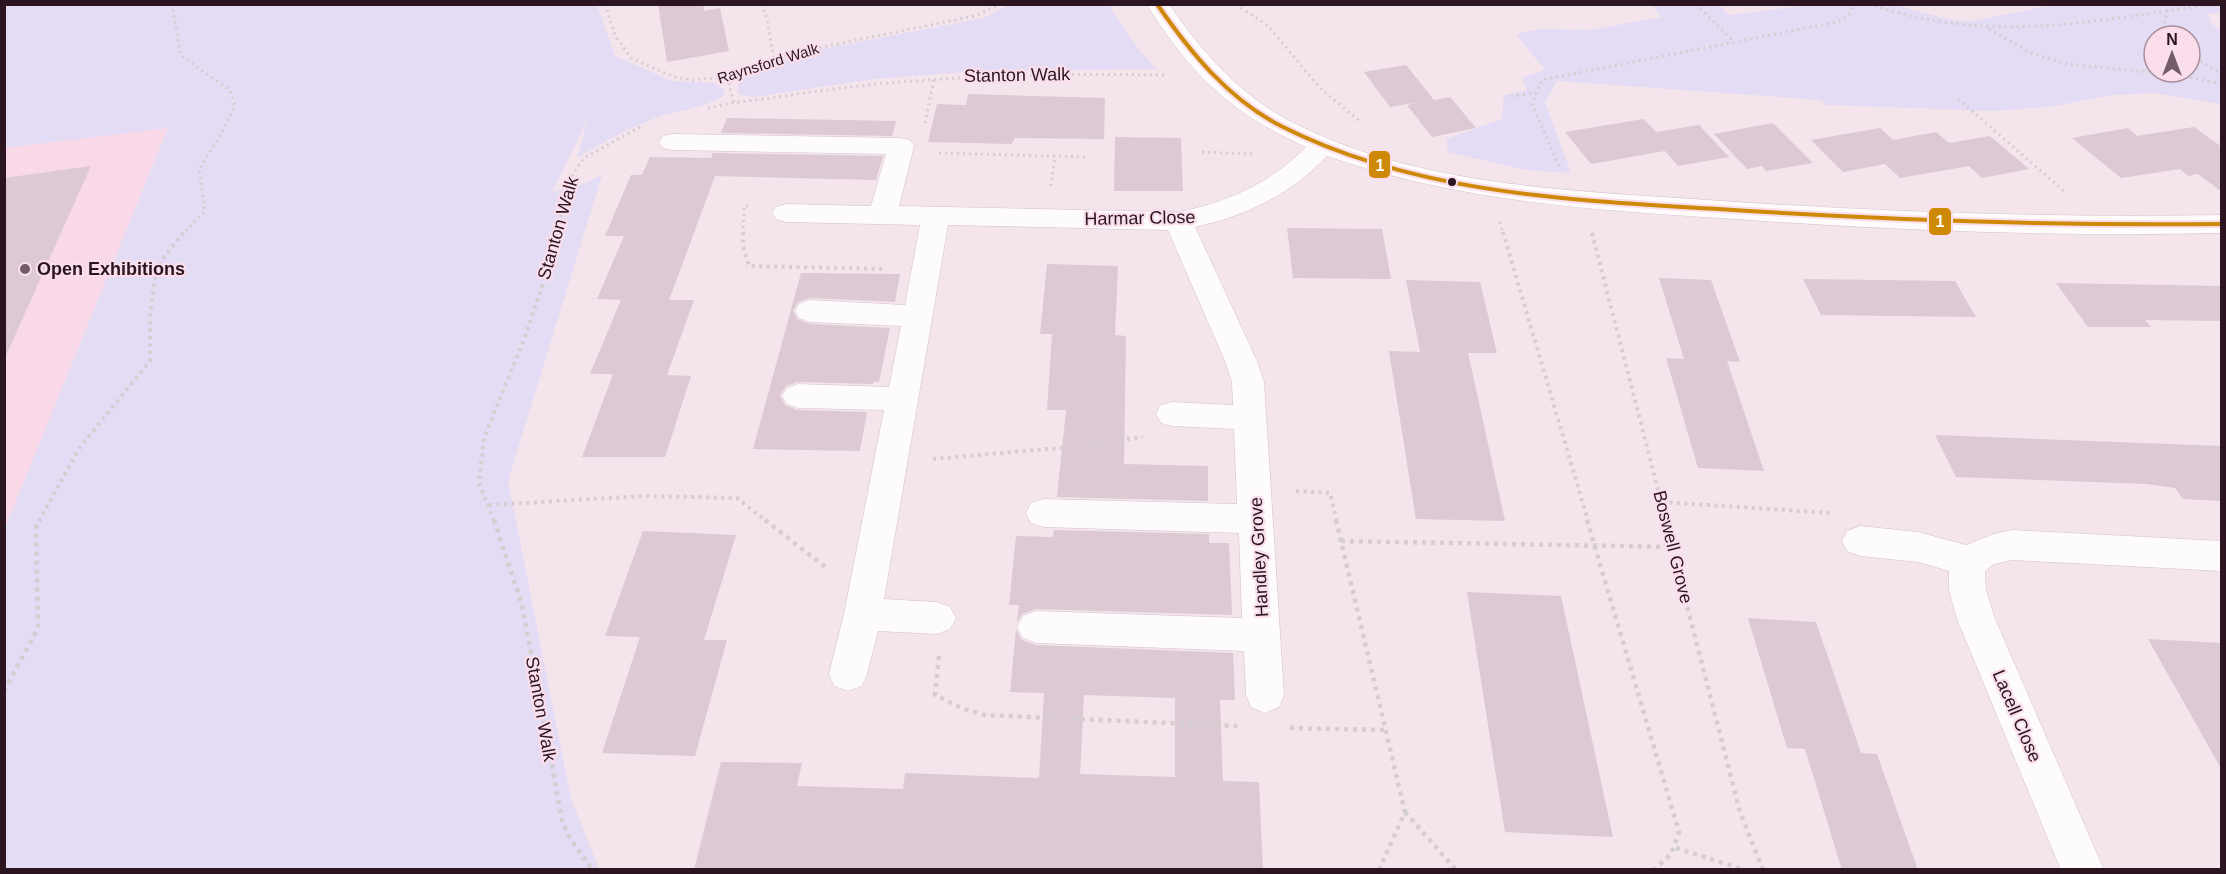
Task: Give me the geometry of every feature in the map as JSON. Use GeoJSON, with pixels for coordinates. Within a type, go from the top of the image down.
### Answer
{"type":"FeatureCollection","features":[{"type":"Feature","properties":{"kind":"street"},"geometry":{"type":"LineString","coordinates":[[1157,4],[1176,34],[1206,71],[1219,83],[1278,124],[1322,146],[1371,164],[1430,179],[1510,192],[1859,219],[2052,225],[2222,224]]}},
{"type":"Feature","properties":{"kind":"street"},"geometry":{"type":"LineString","coordinates":[[672,142],[902,146],[875,214]]}},
{"type":"Feature","properties":{"kind":"street","name":"Harmar Close"},"geometry":{"type":"LineString","coordinates":[[786,213],[1178,220],[1208,216],[1244,201],[1291,176],[1322,146]]}},
{"type":"Feature","properties":{"kind":"street"},"geometry":{"type":"LineString","coordinates":[[848,674],[863,614],[936,216]]}},
{"type":"Feature","properties":{"kind":"street","name":"Handley Grove"},"geometry":{"type":"LineString","coordinates":[[1178,220],[1241,361],[1248,382],[1265,695]]}},
{"type":"Feature","properties":{"kind":"street"},"geometry":{"type":"LineString","coordinates":[[810,311],[917,316]]}},
{"type":"Feature","properties":{"kind":"street"},"geometry":{"type":"LineString","coordinates":[[798,396],[901,399]]}},
{"type":"Feature","properties":{"kind":"street"},"geometry":{"type":"LineString","coordinates":[[1172,414],[1251,418]]}},
{"type":"Feature","properties":{"kind":"street"},"geometry":{"type":"LineString","coordinates":[[1043,513],[1256,504]]}},
{"type":"Feature","properties":{"kind":"street"},"geometry":{"type":"LineString","coordinates":[[1860,541],[1918,548],[1972,562],[1992,548],[2012,545],[2222,556]]}},
{"type":"Feature","properties":{"kind":"street","name":"Lacell Close"},"geometry":{"type":"LineString","coordinates":[[1972,562],[1966,568],[1965,580],[1968,597],[2082,870]]}},
{"type":"Feature","properties":{"kind":"street"},"geometry":{"type":"LineString","coordinates":[[863,614],[937,618]]}},
{"type":"Feature","properties":{"kind":"street"},"geometry":{"type":"LineString","coordinates":[[1036,627],[1262,635]]}},
{"type":"Feature","properties":{"kind":"path"},"geometry":{"type":"LineString","coordinates":[[4,691],[38,628],[36,527],[80,447],[150,361],[149,312],[159,267],[186,230],[205,211],[200,169],[235,105],[230,90],[181,56],[173,10],[175,4]]}},
{"type":"Feature","properties":{"kind":"path","name":"Raynsford Walk"},"geometry":{"type":"LineString","coordinates":[[605,4],[615,35],[631,58],[683,79],[709,80],[727,77],[810,49],[958,21],[985,13],[1000,4]]}},
{"type":"Feature","properties":{"kind":"path"},"geometry":{"type":"LineString","coordinates":[[761,4],[767,18],[774,60]]}},
{"type":"Feature","properties":{"kind":"path"},"geometry":{"type":"LineString","coordinates":[[1236,4],[1254,13],[1279,35],[1310,78],[1384,143],[1371,164]]}},
{"type":"Feature","properties":{"kind":"path"},"geometry":{"type":"LineString","coordinates":[[1696,4],[1735,42]]}},
{"type":"Feature","properties":{"kind":"path"},"geometry":{"type":"LineString","coordinates":[[1563,174],[1532,104],[1542,80],[1836,22],[1849,15],[1854,4]]}},
{"type":"Feature","properties":{"kind":"path"},"geometry":{"type":"LineString","coordinates":[[1869,4],[1915,18],[1987,28],[2029,27],[2217,4]]}},
{"type":"Feature","properties":{"kind":"path"},"geometry":{"type":"LineString","coordinates":[[2163,24],[2168,10]]}},
{"type":"Feature","properties":{"kind":"path"},"geometry":{"type":"LineString","coordinates":[[1987,28],[2031,53],[2067,64],[2179,75],[2222,84]]}},
{"type":"Feature","properties":{"kind":"path"},"geometry":{"type":"LineString","coordinates":[[2202,62],[2222,74]]}},
{"type":"Feature","properties":{"kind":"path","name":"Stanton Walk"},"geometry":{"type":"LineString","coordinates":[[699,110],[880,81],[1011,74],[1188,75],[1206,71]]}},
{"type":"Feature","properties":{"kind":"path"},"geometry":{"type":"LineString","coordinates":[[727,77],[734,104]]}},
{"type":"Feature","properties":{"kind":"path"},"geometry":{"type":"LineString","coordinates":[[923,131],[934,77]]}},
{"type":"Feature","properties":{"kind":"path"},"geometry":{"type":"LineString","coordinates":[[1511,96],[1536,93]]}},
{"type":"Feature","properties":{"kind":"path"},"geometry":{"type":"LineString","coordinates":[[1958,99],[2068,194]]}},
{"type":"Feature","properties":{"kind":"path","name":"Stanton Walk"},"geometry":{"type":"LineString","coordinates":[[592,870],[568,835],[556,800],[522,605],[489,505],[479,483],[480,454],[484,438],[525,337],[547,271],[571,177],[584,158],[599,147],[643,127]]}},
{"type":"Feature","properties":{"kind":"path"},"geometry":{"type":"LineString","coordinates":[[930,152],[1088,157]]}},
{"type":"Feature","properties":{"kind":"path"},"geometry":{"type":"LineString","coordinates":[[1202,152],[1260,154]]}},
{"type":"Feature","properties":{"kind":"path"},"geometry":{"type":"LineString","coordinates":[[1040,186],[1051,186],[1055,156]]}},
{"type":"Feature","properties":{"kind":"path"},"geometry":{"type":"LineString","coordinates":[[786,213],[789,207],[744,206],[743,246],[749,266],[926,270]]}},
{"type":"Feature","properties":{"kind":"path"},"geometry":{"type":"LineString","coordinates":[[1498,215],[1679,832],[1677,848],[1667,860],[1653,870]]}},
{"type":"Feature","properties":{"kind":"path","name":"Boswell Grove"},"geometry":{"type":"LineString","coordinates":[[1589,223],[1740,812],[1762,870]]}},
{"type":"Feature","properties":{"kind":"path"},"geometry":{"type":"LineString","coordinates":[[890,461],[1060,448],[1155,435],[1205,416]]}},
{"type":"Feature","properties":{"kind":"path"},"geometry":{"type":"LineString","coordinates":[[1256,504],[1330,493],[1366,638],[1405,812],[1456,870]]}},
{"type":"Feature","properties":{"kind":"path"},"geometry":{"type":"LineString","coordinates":[[489,505],[645,496],[737,498],[832,573],[870,574]]}},
{"type":"Feature","properties":{"kind":"path"},"geometry":{"type":"LineString","coordinates":[[1662,502],[1798,511]]}},
{"type":"Feature","properties":{"kind":"path"},"geometry":{"type":"LineString","coordinates":[[1341,541],[1595,544],[1674,548]]}},
{"type":"Feature","properties":{"kind":"path"},"geometry":{"type":"LineString","coordinates":[[937,618],[939,668],[934,695],[964,709],[985,715],[1240,726]]}},
{"type":"Feature","properties":{"kind":"path"},"geometry":{"type":"LineString","coordinates":[[1286,728],[1385,730]]}},
{"type":"Feature","properties":{"kind":"path"},"geometry":{"type":"LineString","coordinates":[[1379,870],[1405,812]]}},
{"type":"Feature","properties":{"kind":"path"},"geometry":{"type":"LineString","coordinates":[[1677,848],[1745,870]]}},
{"type":"Feature","properties":{"kind":"shaded area"},"geometry":{"type":"Polygon","coordinates":[[[5,4],[597,5],[615,56],[672,81],[714,83],[724,89],[725,95],[717,100],[643,123],[577,158],[588,119],[552,192],[583,184],[602,175],[508,481],[571,799],[599,869],[5,869],[5,528],[168,128],[5,148],[5,4]]]}},
{"type":"Feature","properties":{"kind":"shaded area"},"geometry":{"type":"Polygon","coordinates":[[[1008,5],[1111,5],[1112,11],[1139,50],[1157,69],[977,71],[875,79],[753,97],[738,94],[738,81],[746,74],[801,53],[984,18],[1008,5]]]}},
{"type":"Feature","properties":{"kind":"shaded area"},"geometry":{"type":"Polygon","coordinates":[[[1651,5],[1718,5],[1729,15],[1811,5],[1894,5],[1967,22],[2054,5],[2221,5],[2221,12],[2208,14],[2212,24],[2221,31],[2221,104],[2155,93],[2113,95],[2048,107],[1995,111],[1827,105],[1820,100],[1557,81],[1545,102],[1571,173],[1527,170],[1448,152],[1446,139],[1502,119],[1504,95],[1527,90],[1522,78],[1545,70],[1516,34],[1541,29],[1590,30],[1662,17],[1651,5]]]}},
{"type":"Feature","properties":{"kind":"shaded area"},"geometry":{"type":"Polygon","coordinates":[[[168,127],[5,528],[5,148],[168,127]]]}},
{"type":"Feature","properties":{"kind":"building"},"geometry":{"type":"Polygon","coordinates":[[[658,4],[703,4],[704,11],[720,8],[729,51],[667,62],[658,4]]]}},
{"type":"Feature","properties":{"kind":"building"},"geometry":{"type":"Polygon","coordinates":[[[1406,65],[1434,100],[1450,97],[1476,128],[1432,137],[1407,105],[1419,102],[1390,107],[1364,72],[1406,65]]]}},
{"type":"Feature","properties":{"kind":"building"},"geometry":{"type":"Polygon","coordinates":[[[968,94],[1105,98],[1104,139],[1015,138],[1012,144],[928,142],[937,104],[966,105],[968,94]]]}},
{"type":"Feature","properties":{"kind":"building"},"geometry":{"type":"Polygon","coordinates":[[[727,118],[896,121],[892,136],[721,133],[727,118]]]}},
{"type":"Feature","properties":{"kind":"building"},"geometry":{"type":"Polygon","coordinates":[[[1644,119],[1656,132],[1699,125],[1729,157],[1678,166],[1665,151],[1591,164],[1565,132],[1644,119]]]}},
{"type":"Feature","properties":{"kind":"building"},"geometry":{"type":"Polygon","coordinates":[[[1773,123],[1813,163],[1766,171],[1762,166],[1747,169],[1714,134],[1773,123]]]}},
{"type":"Feature","properties":{"kind":"building"},"geometry":{"type":"Polygon","coordinates":[[[2194,127],[2222,147],[2222,192],[2198,174],[2188,176],[2180,169],[2121,178],[2072,138],[2128,128],[2137,136],[2194,127]]]}},
{"type":"Feature","properties":{"kind":"building"},"geometry":{"type":"Polygon","coordinates":[[[1880,128],[1893,140],[1936,132],[1949,143],[1990,136],[2029,169],[1982,178],[1969,166],[1900,178],[1885,164],[1843,172],[1811,140],[1880,128]]]}},
{"type":"Feature","properties":{"kind":"building"},"geometry":{"type":"Polygon","coordinates":[[[1115,137],[1181,138],[1183,191],[1114,191],[1115,137]]]}},
{"type":"Feature","properties":{"kind":"building"},"geometry":{"type":"Polygon","coordinates":[[[713,153],[883,156],[876,180],[715,176],[669,300],[694,300],[667,375],[691,376],[665,457],[582,457],[613,374],[590,374],[621,300],[597,299],[624,236],[605,236],[631,175],[642,175],[650,157],[711,158],[713,153]]]}},
{"type":"Feature","properties":{"kind":"building","name":"Open Exhibitions"},"geometry":{"type":"Polygon","coordinates":[[[91,166],[4,360],[4,178],[91,166]]]}},
{"type":"Feature","properties":{"kind":"building"},"geometry":{"type":"Polygon","coordinates":[[[1287,228],[1382,229],[1391,279],[1293,278],[1287,228]]]}},
{"type":"Feature","properties":{"kind":"building"},"geometry":{"type":"Polygon","coordinates":[[[1047,264],[1118,266],[1115,335],[1126,336],[1124,464],[1208,466],[1208,501],[1057,497],[1066,410],[1047,410],[1052,334],[1040,334],[1047,264]]]}},
{"type":"Feature","properties":{"kind":"building"},"geometry":{"type":"Polygon","coordinates":[[[801,273],[900,274],[895,302],[810,298],[798,302],[793,310],[797,319],[810,324],[890,328],[879,382],[873,382],[873,384],[798,382],[786,386],[780,395],[785,405],[797,410],[867,412],[860,451],[753,449],[801,273]]]}},
{"type":"Feature","properties":{"kind":"building"},"geometry":{"type":"Polygon","coordinates":[[[1659,278],[1711,280],[1740,362],[1727,361],[1764,471],[1698,468],[1666,358],[1684,359],[1659,278]]]}},
{"type":"Feature","properties":{"kind":"building"},"geometry":{"type":"Polygon","coordinates":[[[1803,279],[1955,281],[1976,317],[1821,315],[1803,279]]]}},
{"type":"Feature","properties":{"kind":"building"},"geometry":{"type":"Polygon","coordinates":[[[1406,280],[1480,282],[1497,353],[1468,353],[1505,521],[1416,519],[1389,351],[1420,352],[1406,280]]]}},
{"type":"Feature","properties":{"kind":"building"},"geometry":{"type":"Polygon","coordinates":[[[2056,283],[2222,286],[2222,321],[2145,320],[2151,327],[2088,327],[2056,283]]]}},
{"type":"Feature","properties":{"kind":"building"},"geometry":{"type":"Polygon","coordinates":[[[1935,435],[2222,446],[2222,501],[2183,499],[2175,488],[2147,484],[1956,477],[1935,435]]]}},
{"type":"Feature","properties":{"kind":"building"},"geometry":{"type":"Polygon","coordinates":[[[1054,530],[1209,534],[1209,543],[1229,543],[1232,615],[1036,609],[1022,614],[1017,622],[1019,605],[1009,605],[1016,536],[1053,537],[1054,530]]]}},
{"type":"Feature","properties":{"kind":"building"},"geometry":{"type":"Polygon","coordinates":[[[643,531],[736,535],[704,640],[727,640],[695,756],[602,753],[640,637],[605,636],[643,531]]]}},
{"type":"Feature","properties":{"kind":"building"},"geometry":{"type":"Polygon","coordinates":[[[1467,592],[1561,596],[1613,837],[1505,832],[1467,592]]]}},
{"type":"Feature","properties":{"kind":"building"},"geometry":{"type":"Polygon","coordinates":[[[1748,618],[1816,622],[1861,753],[1877,754],[1918,870],[1842,870],[1805,749],[1787,748],[1748,618]]]}},
{"type":"Feature","properties":{"kind":"building"},"geometry":{"type":"Polygon","coordinates":[[[1016,630],[1022,640],[1036,645],[1233,653],[1235,700],[1220,700],[1223,781],[1259,782],[1263,870],[694,870],[721,762],[802,763],[797,786],[903,789],[905,773],[1039,778],[1044,693],[1010,692],[1016,630]],[[1084,695],[1080,774],[1175,777],[1175,698],[1084,695]]]}},
{"type":"Feature","properties":{"kind":"building"},"geometry":{"type":"Polygon","coordinates":[[[2148,639],[2222,643],[2222,770],[2148,639]]]}},
{"type":"Feature","properties":{"kind":"transit line","name":"1"},"geometry":{"type":"LineString","coordinates":[[1157,4],[1183,40],[1212,73],[1227,88],[1262,115],[1332,149],[1438,180],[1547,196],[1839,217],[2030,224],[2222,224]]}},
{"type":"Feature","properties":{"kind":"place","name":"Open Exhibitions"},"geometry":{"type":"Point","coordinates":[25,269]}}]}
